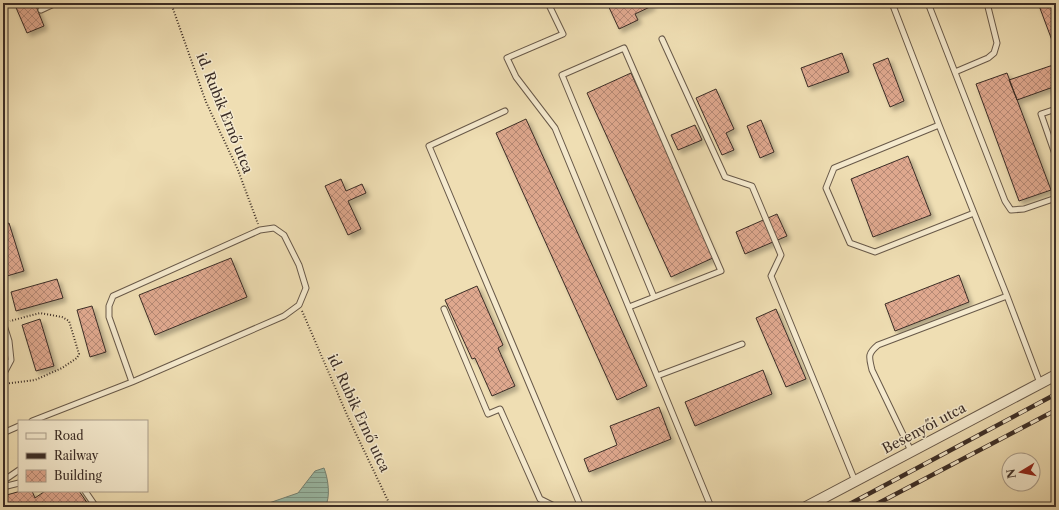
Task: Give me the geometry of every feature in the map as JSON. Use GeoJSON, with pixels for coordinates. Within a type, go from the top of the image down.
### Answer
{"type":"FeatureCollection","features":[{"type":"Feature","properties":{"kind":"street","name":"Besenyői utca"},"geometry":{"type":"LineString","coordinates":[[806,507],[1056,375]]}},
{"type":"Feature","properties":{"kind":"lane"},"geometry":{"type":"LineString","coordinates":[[41,10],[56,3]]}},
{"type":"Feature","properties":{"kind":"lane"},"geometry":{"type":"LineString","coordinates":[[548,3],[563,34],[508,58],[516,77],[555,128],[711,507]]}},
{"type":"Feature","properties":{"kind":"lane"},"geometry":{"type":"LineString","coordinates":[[892,3],[1040,383]]}},
{"type":"Feature","properties":{"kind":"lane"},"geometry":{"type":"LineString","coordinates":[[928,3],[1005,201],[1011,210],[1024,209],[1056,198]]}},
{"type":"Feature","properties":{"kind":"lane"},"geometry":{"type":"LineString","coordinates":[[955,72],[988,58],[994,53],[997,43],[987,3]]}},
{"type":"Feature","properties":{"kind":"lane"},"geometry":{"type":"LineString","coordinates":[[662,38],[725,177],[752,186],[781,255],[771,276],[855,481]]}},
{"type":"Feature","properties":{"kind":"lane"},"geometry":{"type":"LineString","coordinates":[[629,307],[721,271],[624,48],[562,75],[654,297]]}},
{"type":"Feature","properties":{"kind":"lane"},"geometry":{"type":"LineString","coordinates":[[1056,109],[1041,114],[1056,157]]}},
{"type":"Feature","properties":{"kind":"lane"},"geometry":{"type":"LineString","coordinates":[[505,111],[428,146],[582,507]]}},
{"type":"Feature","properties":{"kind":"lane"},"geometry":{"type":"LineString","coordinates":[[939,125],[834,168],[826,188],[850,243],[876,252],[974,213]]}},
{"type":"Feature","properties":{"kind":"lane"},"geometry":{"type":"LineString","coordinates":[[35,420],[132,382],[284,316],[299,305],[306,288],[299,265],[284,235],[274,228],[260,230],[113,296],[109,306],[108,317],[132,382]]}},
{"type":"Feature","properties":{"kind":"lane"},"geometry":{"type":"LineString","coordinates":[[911,451],[872,370],[869,360],[871,350],[878,345],[1007,296]]}},
{"type":"Feature","properties":{"kind":"lane"},"geometry":{"type":"LineString","coordinates":[[444,309],[488,414],[500,409],[540,499],[556,507]]}},
{"type":"Feature","properties":{"kind":"lane"},"geometry":{"type":"LineString","coordinates":[[3,323],[9,341],[11,360],[3,375]]}},
{"type":"Feature","properties":{"kind":"lane"},"geometry":{"type":"LineString","coordinates":[[657,376],[742,344]]}},
{"type":"Feature","properties":{"kind":"lane"},"geometry":{"type":"LineString","coordinates":[[3,433],[18,426]]}},
{"type":"Feature","properties":{"kind":"lane"},"geometry":{"type":"LineString","coordinates":[[3,482],[18,471]]}},
{"type":"Feature","properties":{"kind":"lane"},"geometry":{"type":"LineString","coordinates":[[3,486],[18,483]]}},
{"type":"Feature","properties":{"kind":"lane"},"geometry":{"type":"LineString","coordinates":[[86,492],[96,507]]}},
{"type":"Feature","properties":{"kind":"path","name":"id. Rubik Ernő utca"},"geometry":{"type":"LineString","coordinates":[[171,3],[206,102],[238,170],[260,230]]}},
{"type":"Feature","properties":{"kind":"path","name":"id. Rubik Ernő utca"},"geometry":{"type":"LineString","coordinates":[[299,305],[348,416],[391,507]]}},
{"type":"Feature","properties":{"kind":"path"},"geometry":{"type":"LineString","coordinates":[[3,323],[40,313],[62,317],[69,320],[79,354],[77,358],[62,368],[35,380],[3,384]]}},
{"type":"Feature","properties":{"kind":"shaded area"},"geometry":{"type":"Polygon","coordinates":[[[324,468],[328,488],[328,498],[325,507],[264,507],[269,503],[298,493],[315,471],[324,468]]]}},
{"type":"Feature","properties":{"kind":"building"},"geometry":{"type":"Polygon","coordinates":[[[14,3],[43,3],[36,6],[44,26],[27,33],[14,3]]]}},
{"type":"Feature","properties":{"kind":"building"},"geometry":{"type":"Polygon","coordinates":[[[607,3],[651,3],[652,6],[635,14],[638,20],[619,29],[607,3]]]}},
{"type":"Feature","properties":{"kind":"building"},"geometry":{"type":"Polygon","coordinates":[[[1038,3],[1056,3],[1056,51],[1038,3]]]}},
{"type":"Feature","properties":{"kind":"building"},"geometry":{"type":"Polygon","coordinates":[[[842,53],[849,72],[808,87],[801,68],[842,53]]]}},
{"type":"Feature","properties":{"kind":"building"},"geometry":{"type":"Polygon","coordinates":[[[888,58],[904,101],[890,107],[873,64],[888,58]]]}},
{"type":"Feature","properties":{"kind":"building"},"geometry":{"type":"Polygon","coordinates":[[[1056,64],[1056,86],[1017,100],[1009,80],[1056,64]]]}},
{"type":"Feature","properties":{"kind":"building"},"geometry":{"type":"Polygon","coordinates":[[[631,73],[715,257],[671,277],[587,93],[631,73]]]}},
{"type":"Feature","properties":{"kind":"building"},"geometry":{"type":"Polygon","coordinates":[[[1007,73],[1051,190],[1019,201],[976,84],[1007,73]]]}},
{"type":"Feature","properties":{"kind":"building"},"geometry":{"type":"Polygon","coordinates":[[[716,89],[734,129],[726,133],[734,150],[722,155],[696,98],[716,89]]]}},
{"type":"Feature","properties":{"kind":"building"},"geometry":{"type":"Polygon","coordinates":[[[526,119],[647,386],[617,400],[496,133],[526,119]]]}},
{"type":"Feature","properties":{"kind":"building"},"geometry":{"type":"Polygon","coordinates":[[[761,120],[774,152],[760,158],[747,126],[761,120]]]}},
{"type":"Feature","properties":{"kind":"building"},"geometry":{"type":"Polygon","coordinates":[[[695,125],[702,140],[678,150],[671,135],[695,125]]]}},
{"type":"Feature","properties":{"kind":"building"},"geometry":{"type":"Polygon","coordinates":[[[908,156],[931,215],[873,237],[851,179],[908,156]]]}},
{"type":"Feature","properties":{"kind":"building"},"geometry":{"type":"Polygon","coordinates":[[[341,179],[346,191],[362,184],[366,193],[348,201],[361,229],[348,235],[325,186],[341,179]]]}},
{"type":"Feature","properties":{"kind":"building"},"geometry":{"type":"Polygon","coordinates":[[[777,214],[787,236],[745,254],[736,232],[777,214]]]}},
{"type":"Feature","properties":{"kind":"building"},"geometry":{"type":"Polygon","coordinates":[[[9,223],[24,271],[7,276],[3,265],[3,225],[9,223]]]}},
{"type":"Feature","properties":{"kind":"building"},"geometry":{"type":"Polygon","coordinates":[[[231,258],[247,297],[155,335],[139,295],[231,258]]]}},
{"type":"Feature","properties":{"kind":"building"},"geometry":{"type":"Polygon","coordinates":[[[959,275],[969,302],[895,331],[885,304],[959,275]]]}},
{"type":"Feature","properties":{"kind":"building"},"geometry":{"type":"Polygon","coordinates":[[[57,279],[63,298],[16,311],[11,292],[57,279]]]}},
{"type":"Feature","properties":{"kind":"building"},"geometry":{"type":"Polygon","coordinates":[[[477,286],[503,345],[498,348],[515,386],[492,396],[475,358],[472,359],[445,300],[477,286]]]}},
{"type":"Feature","properties":{"kind":"building"},"geometry":{"type":"Polygon","coordinates":[[[92,306],[106,352],[90,357],[77,310],[92,306]]]}},
{"type":"Feature","properties":{"kind":"building"},"geometry":{"type":"Polygon","coordinates":[[[776,309],[806,379],[786,387],[756,318],[776,309]]]}},
{"type":"Feature","properties":{"kind":"building"},"geometry":{"type":"Polygon","coordinates":[[[40,319],[54,366],[36,371],[22,325],[40,319]]]}},
{"type":"Feature","properties":{"kind":"building"},"geometry":{"type":"Polygon","coordinates":[[[763,370],[772,394],[695,426],[685,402],[763,370]]]}},
{"type":"Feature","properties":{"kind":"building"},"geometry":{"type":"Polygon","coordinates":[[[659,407],[671,439],[589,472],[584,459],[617,445],[610,426],[659,407]]]}},
{"type":"Feature","properties":{"kind":"building"},"geometry":{"type":"Polygon","coordinates":[[[18,492],[32,492],[35,498],[44,492],[80,492],[90,507],[3,507],[3,496],[18,492]]]}},
{"type":"Feature","properties":{"kind":"railway"},"geometry":{"type":"LineString","coordinates":[[844,507],[1056,394]]}},
{"type":"Feature","properties":{"kind":"railway"},"geometry":{"type":"LineString","coordinates":[[871,507],[1056,410]]}}]}
